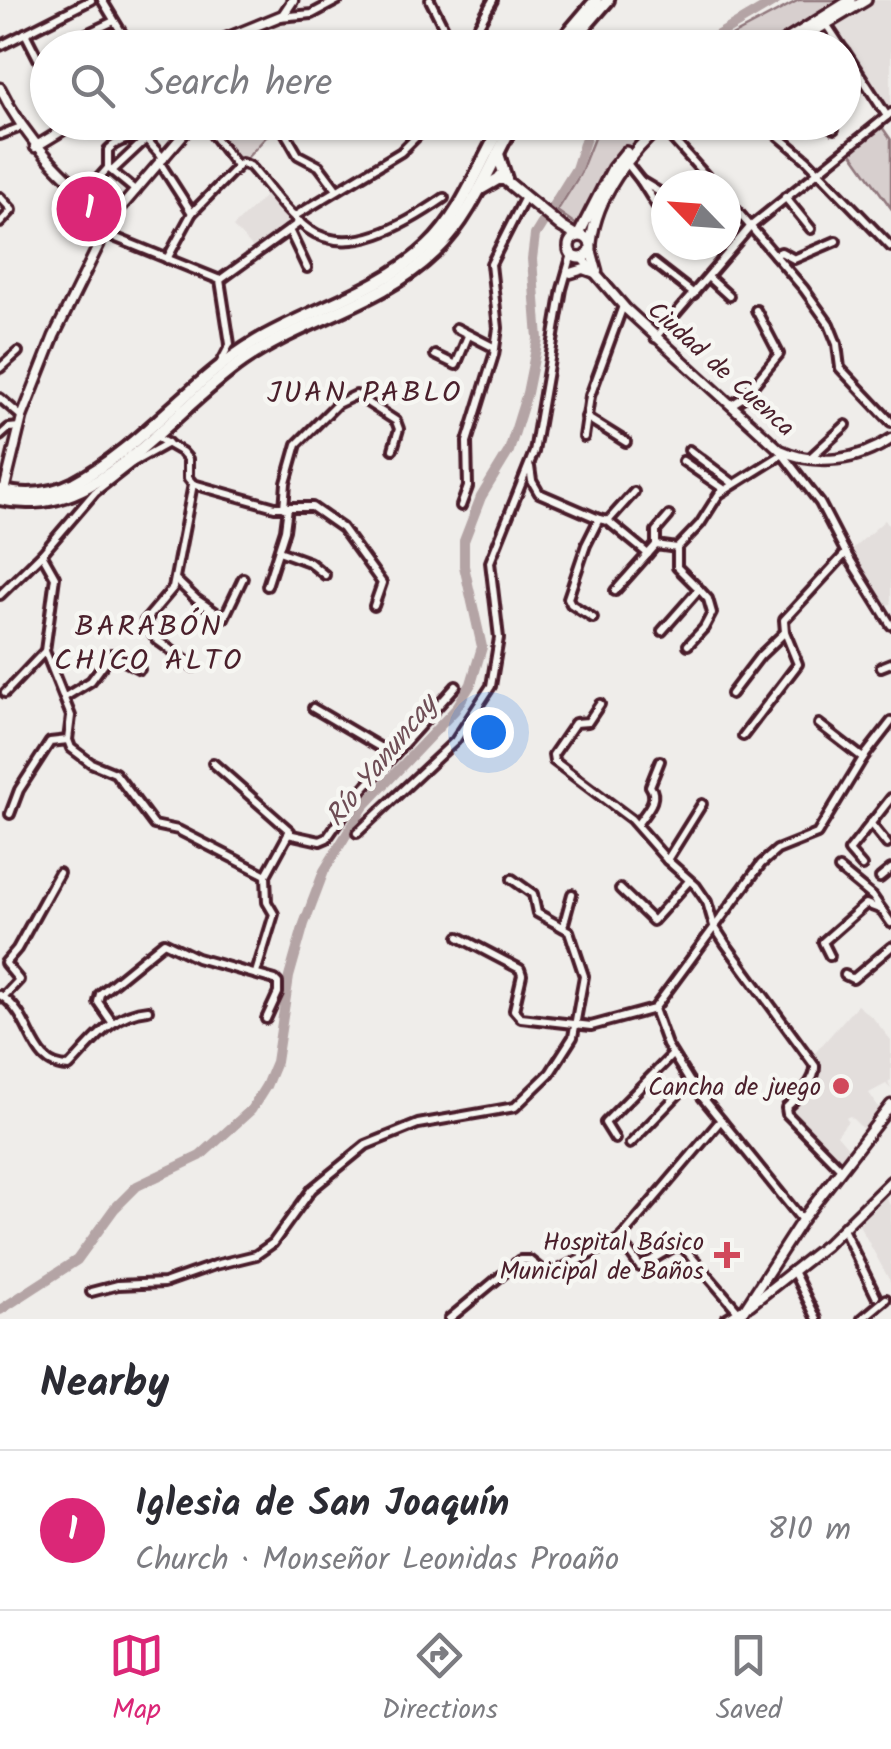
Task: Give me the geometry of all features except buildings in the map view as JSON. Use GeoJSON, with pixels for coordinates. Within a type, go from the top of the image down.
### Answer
{"type":"FeatureCollection","features":[{"type":"Feature","properties":{"kind":"main road"},"geometry":{"type":"LineString","coordinates":[[570,30],[596,0]]}},
{"type":"Feature","properties":{"kind":"main road"},"geometry":{"type":"LineString","coordinates":[[582,30],[608,0]]}},
{"type":"Feature","properties":{"kind":"main road"},"geometry":{"type":"LineString","coordinates":[[803,30],[851,0]]}},
{"type":"Feature","properties":{"kind":"main road"},"geometry":{"type":"LineString","coordinates":[[816,30],[866,0]]}},
{"type":"Feature","properties":{"kind":"main road"},"geometry":{"type":"LineString","coordinates":[[1,496],[26,503],[58,499],[91,485],[254,353],[395,282],[418,266],[452,234],[478,191],[496,140]]}},
{"type":"Feature","properties":{"kind":"main road"},"geometry":{"type":"LineString","coordinates":[[128,455],[214,373],[255,342],[374,284],[414,258],[452,219],[504,140]]}},
{"type":"Feature","properties":{"kind":"main road"},"geometry":{"type":"LineString","coordinates":[[577,248],[613,168],[644,140]]}},
{"type":"Feature","properties":{"kind":"main road"},"geometry":{"type":"LineString","coordinates":[[591,246],[597,218],[626,162],[646,140]]}},
{"type":"Feature","properties":{"kind":"main road"},"geometry":{"type":"LineString","coordinates":[[499,149],[499,164],[506,180]]}},
{"type":"Feature","properties":{"kind":"main road","name":"Ciudad de Cuenca"},"geometry":{"type":"LineString","coordinates":[[485,166],[561,227],[577,248]]}},
{"type":"Feature","properties":{"kind":"main road"},"geometry":{"type":"LineString","coordinates":[[478,191],[498,179],[506,180]]}},
{"type":"Feature","properties":{"kind":"main road"},"geometry":{"type":"LineString","coordinates":[[577,248],[585,236],[591,246]]}},
{"type":"Feature","properties":{"kind":"main road"},"geometry":{"type":"LineString","coordinates":[[577,248],[591,246]]}},
{"type":"Feature","properties":{"kind":"street"},"geometry":{"type":"LineString","coordinates":[[31,30],[91,0]]}},
{"type":"Feature","properties":{"kind":"street"},"geometry":{"type":"LineString","coordinates":[[102,0],[120,30]]}},
{"type":"Feature","properties":{"kind":"street"},"geometry":{"type":"LineString","coordinates":[[247,30],[278,17],[293,0]]}},
{"type":"Feature","properties":{"kind":"street"},"geometry":{"type":"LineString","coordinates":[[278,17],[312,14],[338,0]]}},
{"type":"Feature","properties":{"kind":"street"},"geometry":{"type":"LineString","coordinates":[[430,0],[445,30]]}},
{"type":"Feature","properties":{"kind":"street"},"geometry":{"type":"LineString","coordinates":[[476,30],[493,0]]}},
{"type":"Feature","properties":{"kind":"street"},"geometry":{"type":"LineString","coordinates":[[95,30],[114,21]]}},
{"type":"Feature","properties":{"kind":"street"},"geometry":{"type":"LineString","coordinates":[[826,24],[830,30]]}},
{"type":"Feature","properties":{"kind":"street"},"geometry":{"type":"LineString","coordinates":[[0,46],[30,30]]}},
{"type":"Feature","properties":{"kind":"street"},"geometry":{"type":"LineString","coordinates":[[25,33],[30,43]]}},
{"type":"Feature","properties":{"kind":"street"},"geometry":{"type":"LineString","coordinates":[[861,75],[889,114],[861,136]]}},
{"type":"Feature","properties":{"kind":"street"},"geometry":{"type":"LineString","coordinates":[[0,88],[3,100],[30,140]]}},
{"type":"Feature","properties":{"kind":"street"},"geometry":{"type":"LineString","coordinates":[[0,136],[21,127]]}},
{"type":"Feature","properties":{"kind":"street"},"geometry":{"type":"LineString","coordinates":[[30,140],[112,218]]}},
{"type":"Feature","properties":{"kind":"street"},"geometry":{"type":"LineString","coordinates":[[35,147],[46,140]]}},
{"type":"Feature","properties":{"kind":"street"},"geometry":{"type":"LineString","coordinates":[[127,140],[108,150],[110,170],[136,191]]}},
{"type":"Feature","properties":{"kind":"street"},"geometry":{"type":"LineString","coordinates":[[84,195],[145,140]]}},
{"type":"Feature","properties":{"kind":"street"},"geometry":{"type":"LineString","coordinates":[[147,140],[192,213]]}},
{"type":"Feature","properties":{"kind":"street"},"geometry":{"type":"LineString","coordinates":[[1,496],[21,422],[54,336],[104,232],[179,140]]}},
{"type":"Feature","properties":{"kind":"street"},"geometry":{"type":"LineString","coordinates":[[217,140],[236,165],[250,166],[298,219],[328,238],[352,241],[422,214],[444,198]]}},
{"type":"Feature","properties":{"kind":"street"},"geometry":{"type":"LineString","coordinates":[[289,140],[298,156],[320,166],[337,190]]}},
{"type":"Feature","properties":{"kind":"street"},"geometry":{"type":"LineString","coordinates":[[220,280],[337,190],[401,152],[413,140]]}},
{"type":"Feature","properties":{"kind":"street"},"geometry":{"type":"LineString","coordinates":[[675,140],[701,170]]}},
{"type":"Feature","properties":{"kind":"street"},"geometry":{"type":"LineString","coordinates":[[783,140],[891,247]]}},
{"type":"Feature","properties":{"kind":"street"},"geometry":{"type":"LineString","coordinates":[[655,338],[751,226],[857,140]]}},
{"type":"Feature","properties":{"kind":"street"},"geometry":{"type":"LineString","coordinates":[[626,162],[651,197]]}},
{"type":"Feature","properties":{"kind":"street"},"geometry":{"type":"LineString","coordinates":[[167,259],[192,213],[236,165]]}},
{"type":"Feature","properties":{"kind":"street"},"geometry":{"type":"LineString","coordinates":[[641,181],[651,187]]}},
{"type":"Feature","properties":{"kind":"street"},"geometry":{"type":"LineString","coordinates":[[461,506],[468,487],[467,442],[495,348],[497,314],[491,264],[525,196]]}},
{"type":"Feature","properties":{"kind":"street"},"geometry":{"type":"LineString","coordinates":[[0,197],[12,210],[0,223]]}},
{"type":"Feature","properties":{"kind":"street"},"geometry":{"type":"LineString","coordinates":[[785,198],[811,228]]}},
{"type":"Feature","properties":{"kind":"street"},"geometry":{"type":"LineString","coordinates":[[741,215],[828,324],[837,344],[840,368],[889,417]]}},
{"type":"Feature","properties":{"kind":"street"},"geometry":{"type":"LineString","coordinates":[[289,230],[307,268]]}},
{"type":"Feature","properties":{"kind":"street"},"geometry":{"type":"LineString","coordinates":[[104,232],[220,280]]}},
{"type":"Feature","properties":{"kind":"street"},"geometry":{"type":"LineString","coordinates":[[775,255],[781,252],[794,259],[836,241]]}},
{"type":"Feature","properties":{"kind":"street","name":"Ciudad de Cuenca"},"geometry":{"type":"LineString","coordinates":[[591,246],[599,275]]}},
{"type":"Feature","properties":{"kind":"street"},"geometry":{"type":"LineString","coordinates":[[358,833],[455,742],[491,686],[500,638],[490,562],[530,466],[577,248]]}},
{"type":"Feature","properties":{"kind":"street","name":"Ciudad de Cuenca"},"geometry":{"type":"LineString","coordinates":[[577,248],[655,338],[781,452],[841,459],[868,453],[891,439]]}},
{"type":"Feature","properties":{"kind":"street"},"geometry":{"type":"LineString","coordinates":[[654,262],[694,294]]}},
{"type":"Feature","properties":{"kind":"street"},"geometry":{"type":"LineString","coordinates":[[569,276],[584,269],[599,275]]}},
{"type":"Feature","properties":{"kind":"street"},"geometry":{"type":"LineString","coordinates":[[708,277],[730,296]]}},
{"type":"Feature","properties":{"kind":"street"},"geometry":{"type":"LineString","coordinates":[[214,373],[230,344],[220,280]]}},
{"type":"Feature","properties":{"kind":"street"},"geometry":{"type":"LineString","coordinates":[[584,437],[590,396],[624,306]]}},
{"type":"Feature","properties":{"kind":"street"},"geometry":{"type":"LineString","coordinates":[[731,406],[756,383],[778,354],[756,310]]}},
{"type":"Feature","properties":{"kind":"street"},"geometry":{"type":"LineString","coordinates":[[456,328],[495,348]]}},
{"type":"Feature","properties":{"kind":"street"},"geometry":{"type":"LineString","coordinates":[[435,355],[456,364],[468,336]]}},
{"type":"Feature","properties":{"kind":"street"},"geometry":{"type":"LineString","coordinates":[[0,368],[18,352]]}},
{"type":"Feature","properties":{"kind":"street"},"geometry":{"type":"LineString","coordinates":[[268,586],[279,551],[286,483],[297,444],[336,404],[357,396],[396,422],[399,428],[393,449]]}},
{"type":"Feature","properties":{"kind":"street"},"geometry":{"type":"LineString","coordinates":[[0,398],[21,422]]}},
{"type":"Feature","properties":{"kind":"street"},"geometry":{"type":"LineString","coordinates":[[586,417],[626,442]]}},
{"type":"Feature","properties":{"kind":"street"},"geometry":{"type":"LineString","coordinates":[[0,436],[21,422]]}},
{"type":"Feature","properties":{"kind":"street"},"geometry":{"type":"LineString","coordinates":[[810,458],[846,425]]}},
{"type":"Feature","properties":{"kind":"street"},"geometry":{"type":"LineString","coordinates":[[153,436],[188,459],[188,478],[193,484],[286,507],[312,507],[342,528],[382,583],[374,606]]}},
{"type":"Feature","properties":{"kind":"street"},"geometry":{"type":"LineString","coordinates":[[0,595],[42,554],[128,455],[168,443]]}},
{"type":"Feature","properties":{"kind":"street"},"geometry":{"type":"LineString","coordinates":[[691,449],[736,483]]}},
{"type":"Feature","properties":{"kind":"street"},"geometry":{"type":"LineString","coordinates":[[688,645],[712,613],[708,598],[677,567],[676,548],[700,524],[714,500],[781,452],[820,504],[891,625]]}},
{"type":"Feature","properties":{"kind":"street"},"geometry":{"type":"LineString","coordinates":[[683,461],[725,490]]}},
{"type":"Feature","properties":{"kind":"street"},"geometry":{"type":"LineString","coordinates":[[530,466],[539,493],[604,520],[648,554]]}},
{"type":"Feature","properties":{"kind":"street"},"geometry":{"type":"LineString","coordinates":[[193,484],[176,580],[169,596],[146,617],[145,626],[156,640],[194,667]]}},
{"type":"Feature","properties":{"kind":"street"},"geometry":{"type":"LineString","coordinates":[[593,618],[570,604],[568,598],[586,546],[604,520],[634,492]]}},
{"type":"Feature","properties":{"kind":"street"},"geometry":{"type":"LineString","coordinates":[[615,592],[656,546],[656,530],[670,516]]}},
{"type":"Feature","properties":{"kind":"street"},"geometry":{"type":"LineString","coordinates":[[656,546],[676,548]]}},
{"type":"Feature","properties":{"kind":"street"},"geometry":{"type":"LineString","coordinates":[[279,551],[316,566],[325,575]]}},
{"type":"Feature","properties":{"kind":"street"},"geometry":{"type":"LineString","coordinates":[[743,736],[798,664],[784,620],[846,553]]}},
{"type":"Feature","properties":{"kind":"street"},"geometry":{"type":"LineString","coordinates":[[42,554],[55,577],[45,651],[71,716],[68,740],[78,754],[114,773],[154,825],[178,830],[266,875]]}},
{"type":"Feature","properties":{"kind":"street"},"geometry":{"type":"LineString","coordinates":[[176,580],[224,618],[243,578]]}},
{"type":"Feature","properties":{"kind":"street"},"geometry":{"type":"LineString","coordinates":[[662,631],[700,589]]}},
{"type":"Feature","properties":{"kind":"street"},"geometry":{"type":"LineString","coordinates":[[731,694],[760,656],[785,632]]}},
{"type":"Feature","properties":{"kind":"street"},"geometry":{"type":"LineString","coordinates":[[5,693],[45,651]]}},
{"type":"Feature","properties":{"kind":"street"},"geometry":{"type":"LineString","coordinates":[[65,697],[91,681],[111,654],[140,669]]}},
{"type":"Feature","properties":{"kind":"street"},"geometry":{"type":"LineString","coordinates":[[881,668],[891,662]]}},
{"type":"Feature","properties":{"kind":"street"},"geometry":{"type":"LineString","coordinates":[[288,834],[327,838],[355,798],[456,686]]}},
{"type":"Feature","properties":{"kind":"street"},"geometry":{"type":"LineString","coordinates":[[600,704],[588,722],[575,722],[553,758],[637,825],[702,893],[714,926],[815,1066],[811,1082],[786,1108],[787,1114],[840,1168]]}},
{"type":"Feature","properties":{"kind":"street"},"geometry":{"type":"LineString","coordinates":[[313,708],[394,756]]}},
{"type":"Feature","properties":{"kind":"street"},"geometry":{"type":"LineString","coordinates":[[459,937],[520,969],[516,1014],[591,1026],[654,1009],[770,856],[817,834],[863,758],[891,722]]}},
{"type":"Feature","properties":{"kind":"street"},"geometry":{"type":"LineString","coordinates":[[819,724],[863,758]]}},
{"type":"Feature","properties":{"kind":"street"},"geometry":{"type":"LineString","coordinates":[[10,814],[19,790],[50,742],[68,740]]}},
{"type":"Feature","properties":{"kind":"street"},"geometry":{"type":"LineString","coordinates":[[637,825],[654,800],[650,786],[660,760]]}},
{"type":"Feature","properties":{"kind":"street"},"geometry":{"type":"LineString","coordinates":[[213,763],[288,828],[266,875],[267,902],[274,914],[256,973]]}},
{"type":"Feature","properties":{"kind":"street"},"geometry":{"type":"LineString","coordinates":[[862,866],[850,850],[891,798]]}},
{"type":"Feature","properties":{"kind":"street"},"geometry":{"type":"LineString","coordinates":[[667,860],[702,804]]}},
{"type":"Feature","properties":{"kind":"street"},"geometry":{"type":"LineString","coordinates":[[870,822],[888,844]]}},
{"type":"Feature","properties":{"kind":"street"},"geometry":{"type":"LineString","coordinates":[[839,869],[859,883],[891,923]]}},
{"type":"Feature","properties":{"kind":"street"},"geometry":{"type":"LineString","coordinates":[[880,878],[891,869]]}},
{"type":"Feature","properties":{"kind":"street"},"geometry":{"type":"LineString","coordinates":[[59,873],[17,949],[5,963],[19,980],[2,996],[24,1017],[40,1054],[64,1068],[112,1022],[128,1012],[148,1010]]}},
{"type":"Feature","properties":{"kind":"street"},"geometry":{"type":"LineString","coordinates":[[90,1292],[164,1283],[215,1264],[256,1255],[273,1242],[312,1188],[366,1145],[418,1124],[515,1107],[550,1073],[577,1026],[584,976],[572,935],[537,914],[533,894],[512,880]]}},
{"type":"Feature","properties":{"kind":"street"},"geometry":{"type":"LineString","coordinates":[[620,889],[654,921],[690,881]]}},
{"type":"Feature","properties":{"kind":"street"},"geometry":{"type":"LineString","coordinates":[[563,927],[572,894]]}},
{"type":"Feature","properties":{"kind":"street"},"geometry":{"type":"LineString","coordinates":[[830,956],[822,942],[840,926],[866,904],[882,910]]}},
{"type":"Feature","properties":{"kind":"street"},"geometry":{"type":"LineString","coordinates":[[112,1022],[98,1002],[100,994],[164,942],[197,958],[278,982],[266,1019]]}},
{"type":"Feature","properties":{"kind":"street"},"geometry":{"type":"LineString","coordinates":[[845,974],[852,978],[891,948]]}},
{"type":"Feature","properties":{"kind":"street"},"geometry":{"type":"LineString","coordinates":[[654,1009],[672,1054],[690,1082],[802,1220]]}},
{"type":"Feature","properties":{"kind":"street"},"geometry":{"type":"LineString","coordinates":[[615,1138],[605,1123],[672,1054]]}},
{"type":"Feature","properties":{"kind":"street"},"geometry":{"type":"LineString","coordinates":[[630,1144],[690,1082]]}},
{"type":"Feature","properties":{"kind":"street"},"geometry":{"type":"LineString","coordinates":[[741,1312],[802,1220],[891,1105]]}},
{"type":"Feature","properties":{"kind":"street"},"geometry":{"type":"LineString","coordinates":[[449,1319],[520,1260],[529,1260],[544,1272],[553,1273],[620,1238],[722,1120]]}},
{"type":"Feature","properties":{"kind":"street"},"geometry":{"type":"LineString","coordinates":[[725,1319],[741,1312],[794,1272],[891,1182]]}},
{"type":"Feature","properties":{"kind":"street"},"geometry":{"type":"LineString","coordinates":[[843,1228],[876,1296]]}},
{"type":"Feature","properties":{"kind":"street"},"geometry":{"type":"LineString","coordinates":[[620,1238],[640,1267],[675,1246],[684,1248],[741,1312]]}},
{"type":"Feature","properties":{"kind":"street"},"geometry":{"type":"LineString","coordinates":[[794,1272],[816,1319]]}},
{"type":"Feature","properties":{"kind":"street"},"geometry":{"type":"LineString","coordinates":[[862,1319],[886,1299]]}},
{"type":"Feature","properties":{"kind":"shaded area"},"geometry":{"type":"Polygon","coordinates":[[[799,0],[842,0],[793,30],[743,30],[799,0]]]}},
{"type":"Feature","properties":{"kind":"shaded area"},"geometry":{"type":"Polygon","coordinates":[[[870,0],[891,0],[891,107],[885,106],[861,70],[861,30],[835,30],[834,23],[870,0]]]}},
{"type":"Feature","properties":{"kind":"shaded area"},"geometry":{"type":"Polygon","coordinates":[[[882,127],[891,140],[891,208],[850,150],[882,127]]]}},
{"type":"Feature","properties":{"kind":"shaded area"},"geometry":{"type":"Polygon","coordinates":[[[220,140],[263,140],[247,158],[235,161],[220,140]]]}},
{"type":"Feature","properties":{"kind":"shaded area"},"geometry":{"type":"Polygon","coordinates":[[[593,140],[637,140],[603,177],[581,228],[557,211],[579,176],[593,140]]]}},
{"type":"Feature","properties":{"kind":"shaded area"},"geometry":{"type":"Polygon","coordinates":[[[268,193],[293,221],[256,251],[233,227],[268,193]]]}},
{"type":"Feature","properties":{"kind":"shaded area"},"geometry":{"type":"Polygon","coordinates":[[[885,520],[891,529],[891,604],[881,606],[848,553],[885,520]]]}},
{"type":"Feature","properties":{"kind":"shaded area"},"geometry":{"type":"Polygon","coordinates":[[[857,1005],[891,1040],[891,1089],[886,1084],[869,1093],[880,1109],[864,1130],[850,1116],[846,1118],[848,1121],[837,1135],[849,1149],[839,1161],[788,1109],[817,1077],[819,1064],[815,1053],[857,1005]]]}},
{"type":"Feature","properties":{"kind":"shaded area"},"geometry":{"type":"Polygon","coordinates":[[[884,1194],[891,1207],[891,1283],[857,1221],[884,1194]]]}},
{"type":"Feature","properties":{"kind":"waterway","name":"Río Yanuncay"},"geometry":{"type":"LineString","coordinates":[[726,30],[777,0]]}},
{"type":"Feature","properties":{"kind":"waterway","name":"Río Yanuncay"},"geometry":{"type":"LineString","coordinates":[[0,1310],[77,1260],[114,1209],[137,1186],[200,1156],[251,1110],[276,1062],[289,977],[324,871],[364,806],[455,710],[471,684],[482,647],[464,566],[464,541],[481,497],[509,451],[527,393],[538,339],[532,259],[535,235],[576,169],[585,140]]}},
{"type":"Feature","properties":{"kind":"place","name":"Iglesia de San Joaquín"},"geometry":{"type":"Point","coordinates":[89,209]}},
{"type":"Feature","properties":{"kind":"place","name":"Cancha de juego"},"geometry":{"type":"Point","coordinates":[841,1086]}},
{"type":"Feature","properties":{"kind":"place","name":"Hospital Básico Municipal de Baños"},"geometry":{"type":"Point","coordinates":[727,1255]}},
{"type":"Feature","properties":{"kind":"district","name":"JUAN PABLO"},"geometry":{"type":"Point","coordinates":[365,392]}},
{"type":"Feature","properties":{"kind":"district","name":"BARABÓN CHICO ALTO"},"geometry":{"type":"Point","coordinates":[149,643]}}]}
